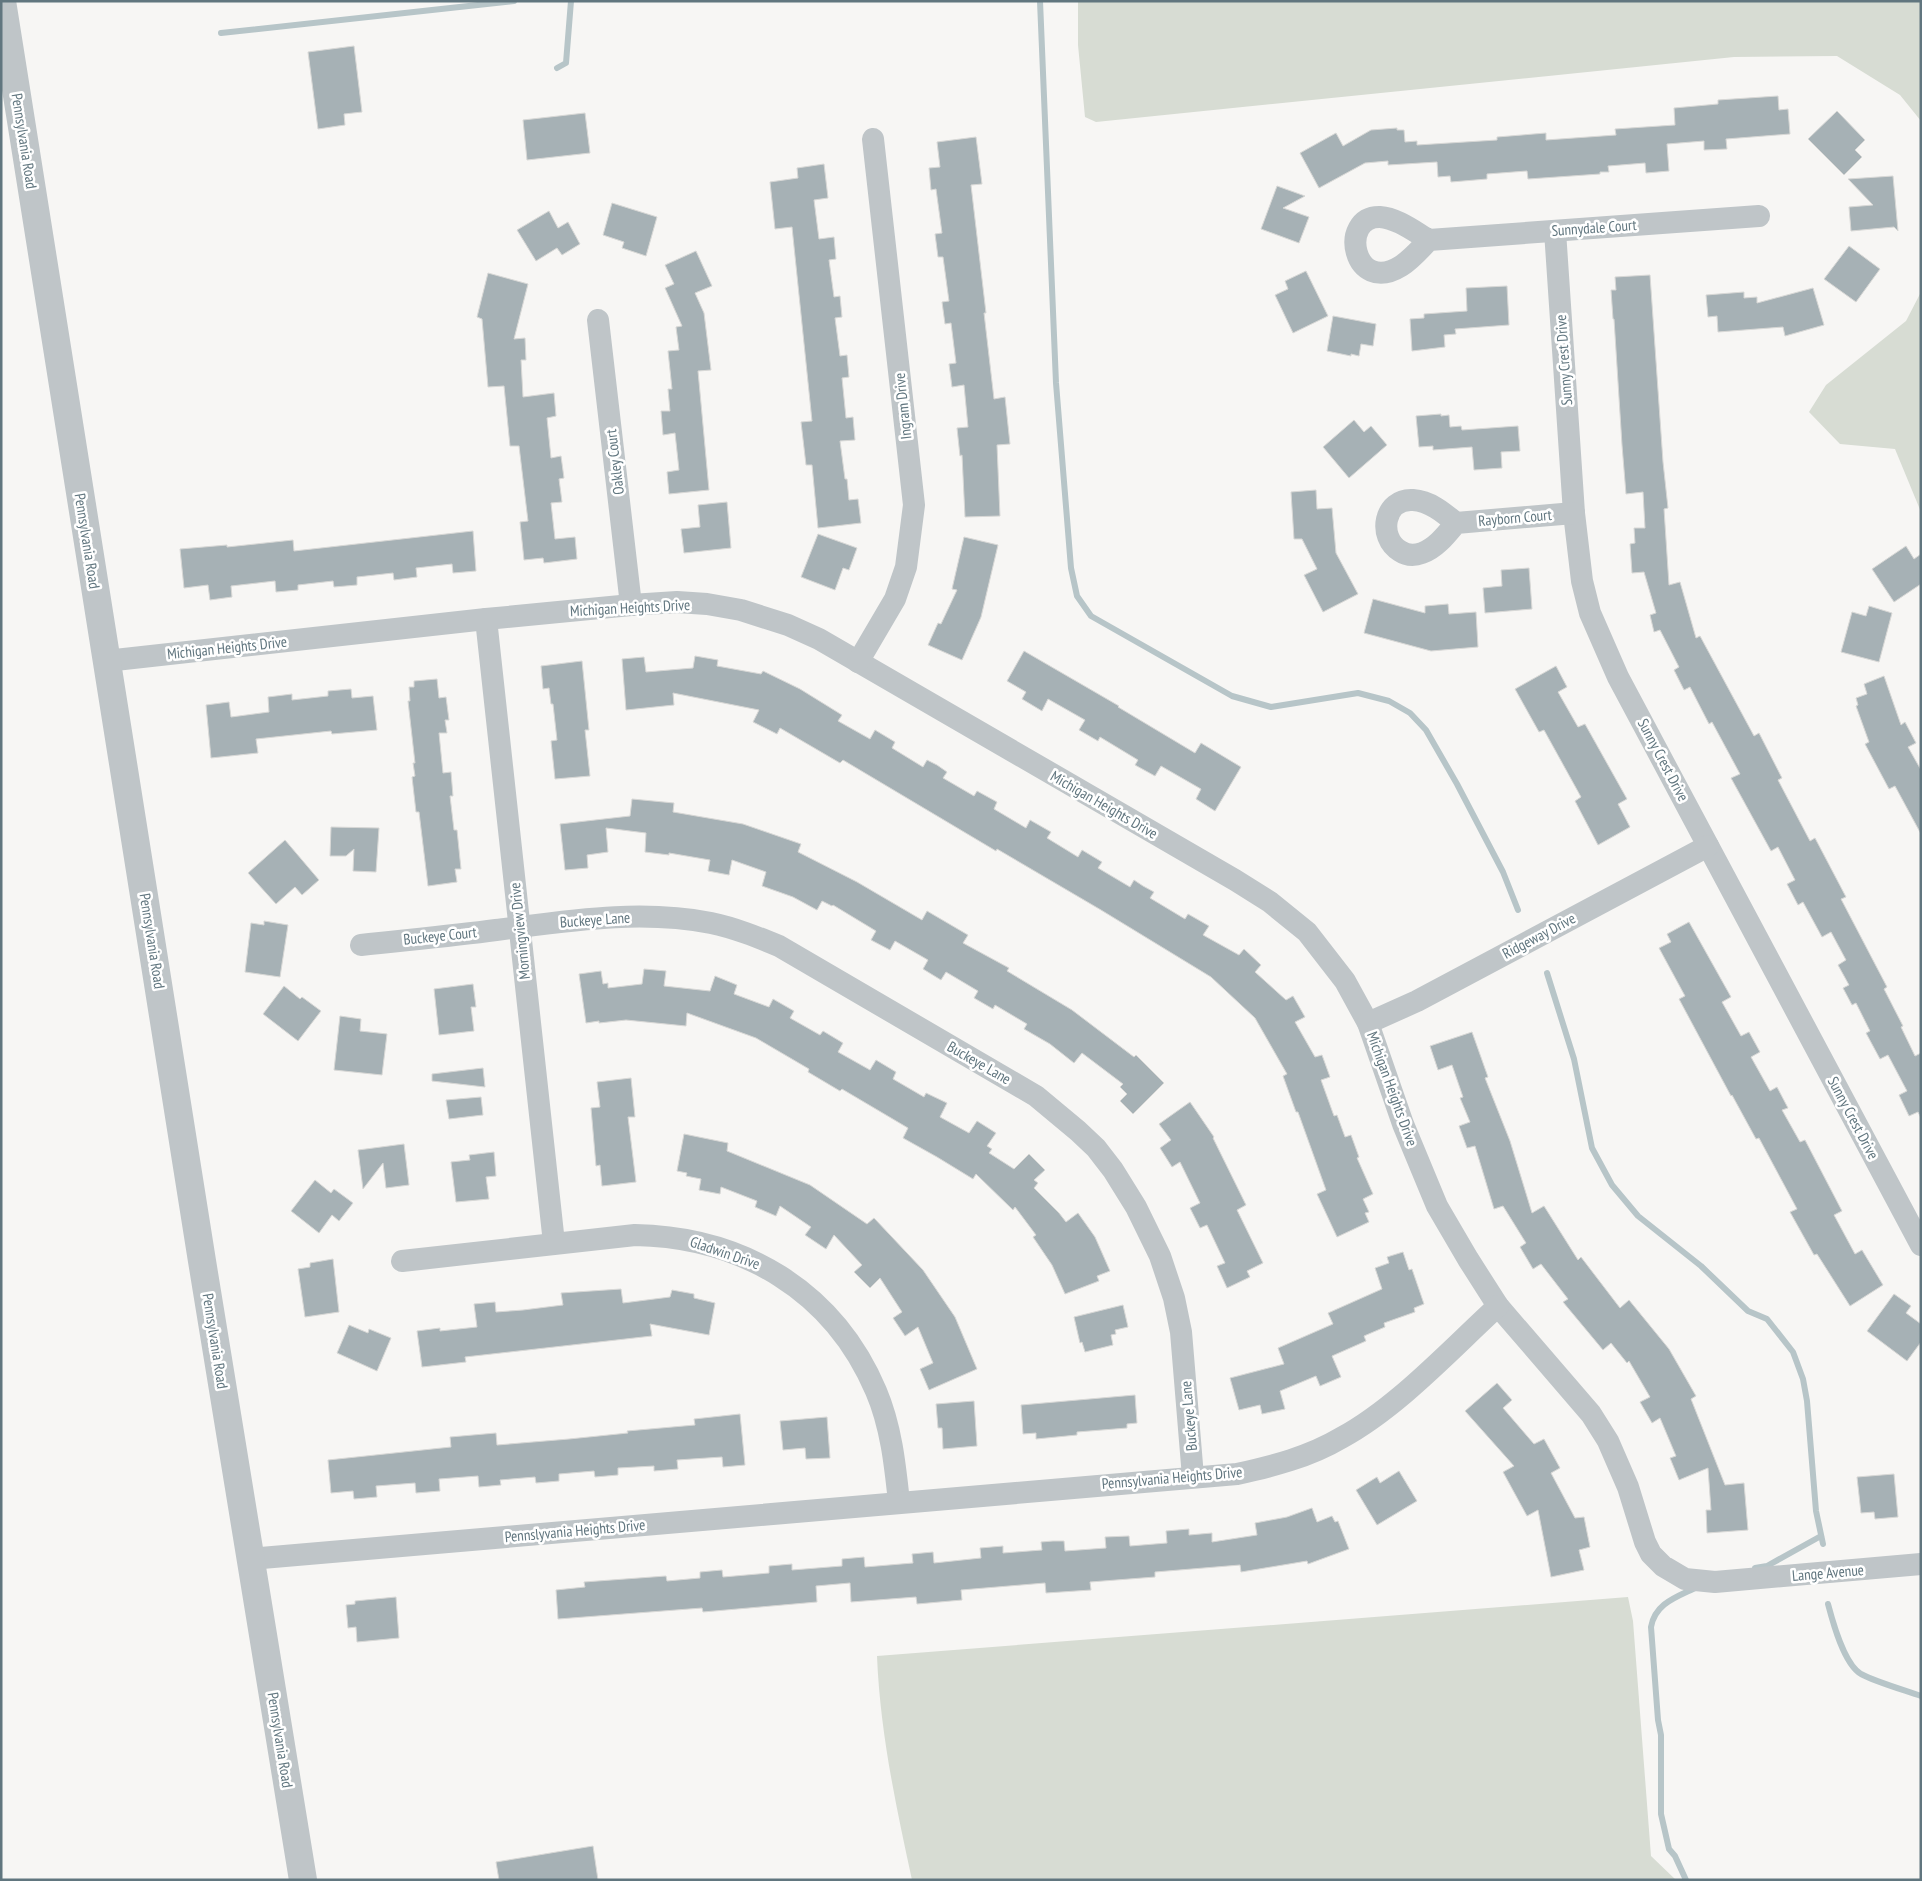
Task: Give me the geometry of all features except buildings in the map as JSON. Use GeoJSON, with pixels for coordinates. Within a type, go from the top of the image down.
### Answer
{"type":"FeatureCollection","features":[{"type":"Feature","properties":{"kind":"street","name":"Pennsylvania Road"},"geometry":{"type":"LineString","coordinates":[[2,1],[106,662],[303,1880]]}},
{"type":"Feature","properties":{"kind":"street","name":"Ingram Drive"},"geometry":{"type":"LineString","coordinates":[[858,662],[895,599],[906,567],[914,505],[873,139]]}},
{"type":"Feature","properties":{"kind":"street","name":"Sunnydale Court"},"geometry":{"type":"LineString","coordinates":[[1429,240],[1759,216]]}},
{"type":"Feature","properties":{"kind":"street","name":"Sunny Crest Drive"},"geometry":{"type":"LineString","coordinates":[[1555,231],[1574,513],[1582,582],[1596,628],[1618,677],[1921,1245]]}},
{"type":"Feature","properties":{"kind":"street","name":"Oakley Court"},"geometry":{"type":"LineString","coordinates":[[598,320],[631,605]]}},
{"type":"Feature","properties":{"kind":"street","name":"Rayborn Court"},"geometry":{"type":"LineString","coordinates":[[1456,523],[1574,513]]}},
{"type":"Feature","properties":{"kind":"street","name":"Michigan Heights Drive"},"geometry":{"type":"LineString","coordinates":[[106,662],[486,619],[677,602],[707,604],[741,610],[792,627],[819,639],[1270,902],[1307,932],[1345,981],[1368,1023],[1403,1124],[1437,1206],[1498,1306],[1591,1414],[1608,1441],[1628,1487],[1645,1542],[1652,1554],[1663,1566],[1685,1579],[1735,1582]]}},
{"type":"Feature","properties":{"kind":"street","name":"Morningview Drive"},"geometry":{"type":"LineString","coordinates":[[486,619],[554,1243]]}},
{"type":"Feature","properties":{"kind":"street","name":"Ridgeway Drive"},"geometry":{"type":"LineString","coordinates":[[1368,1023],[1434,992],[1708,846]]}},
{"type":"Feature","properties":{"kind":"street","name":"Buckeye Lane"},"geometry":{"type":"LineString","coordinates":[[519,927],[579,919],[643,916],[711,923],[739,931],[779,946],[1036,1096],[1096,1148],[1113,1170],[1136,1207],[1160,1256],[1174,1298],[1181,1332],[1193,1477]]}},
{"type":"Feature","properties":{"kind":"street","name":"Buckeye Court"},"geometry":{"type":"LineString","coordinates":[[361,945],[519,927]]}},
{"type":"Feature","properties":{"kind":"street","name":"Gladwin Drive"},"geometry":{"type":"LineString","coordinates":[[402,1260],[635,1235],[680,1238],[701,1242],[757,1262],[789,1282],[814,1303],[838,1329],[858,1356],[876,1390],[885,1415],[892,1447],[899,1502]]}},
{"type":"Feature","properties":{"kind":"street","name":"Pennsylvania Heights Drive"},"geometry":{"type":"LineString","coordinates":[[899,1502],[1237,1474],[1277,1465],[1301,1457],[1340,1439],[1372,1419],[1420,1378],[1498,1306]]}},
{"type":"Feature","properties":{"kind":"street","name":"Pennslyvania Heights Drive"},"geometry":{"type":"LineString","coordinates":[[250,1559],[899,1502]]}},
{"type":"Feature","properties":{"kind":"street","name":"Lange Avenue"},"geometry":{"type":"LineString","coordinates":[[1735,1582],[1921,1564]]}},
{"type":"Feature","properties":{"kind":"shaded area"},"geometry":{"type":"Polygon","coordinates":[[[1078,1],[1921,1],[1921,121],[1900,95],[1837,56],[1734,57],[1096,122],[1085,117],[1078,45],[1078,1]]]}},
{"type":"Feature","properties":{"kind":"shaded area"},"geometry":{"type":"Polygon","coordinates":[[[1921,292],[1921,512],[1895,449],[1840,444],[1809,412],[1826,385],[1906,321],[1921,292]]]}},
{"type":"Feature","properties":{"kind":"shaded area"},"geometry":{"type":"Polygon","coordinates":[[[1628,1597],[1633,1621],[1651,1856],[1676,1880],[912,1880],[885,1741],[877,1656],[1628,1597]]]}},
{"type":"Feature","properties":{"kind":"waterway"},"geometry":{"type":"LineString","coordinates":[[221,33],[514,1]]}},
{"type":"Feature","properties":{"kind":"waterway"},"geometry":{"type":"LineString","coordinates":[[557,68],[566,63],[571,1]]}},
{"type":"Feature","properties":{"kind":"waterway"},"geometry":{"type":"LineString","coordinates":[[1040,1],[1056,383],[1071,568],[1077,596],[1091,616],[1232,696],[1271,707],[1358,693],[1389,701],[1410,713],[1426,730],[1457,784],[1503,872],[1518,910]]}},
{"type":"Feature","properties":{"kind":"waterway"},"geometry":{"type":"LineString","coordinates":[[1547,973],[1574,1059],[1592,1148],[1612,1185],[1638,1216],[1701,1266],[1748,1311],[1767,1319],[1793,1352],[1803,1379],[1807,1401],[1816,1511],[1823,1544]]}},
{"type":"Feature","properties":{"kind":"waterway"},"geometry":{"type":"LineString","coordinates":[[1755,1568],[1767,1566],[1821,1536]]}},
{"type":"Feature","properties":{"kind":"waterway"},"geometry":{"type":"LineString","coordinates":[[1686,1880],[1675,1856],[1669,1849],[1661,1814],[1661,1735],[1658,1720],[1651,1627],[1653,1619],[1662,1606],[1697,1587]]}},
{"type":"Feature","properties":{"kind":"waterway"},"geometry":{"type":"LineString","coordinates":[[1828,1604],[1844,1652],[1855,1669],[1874,1680],[1921,1696]]}}]}
